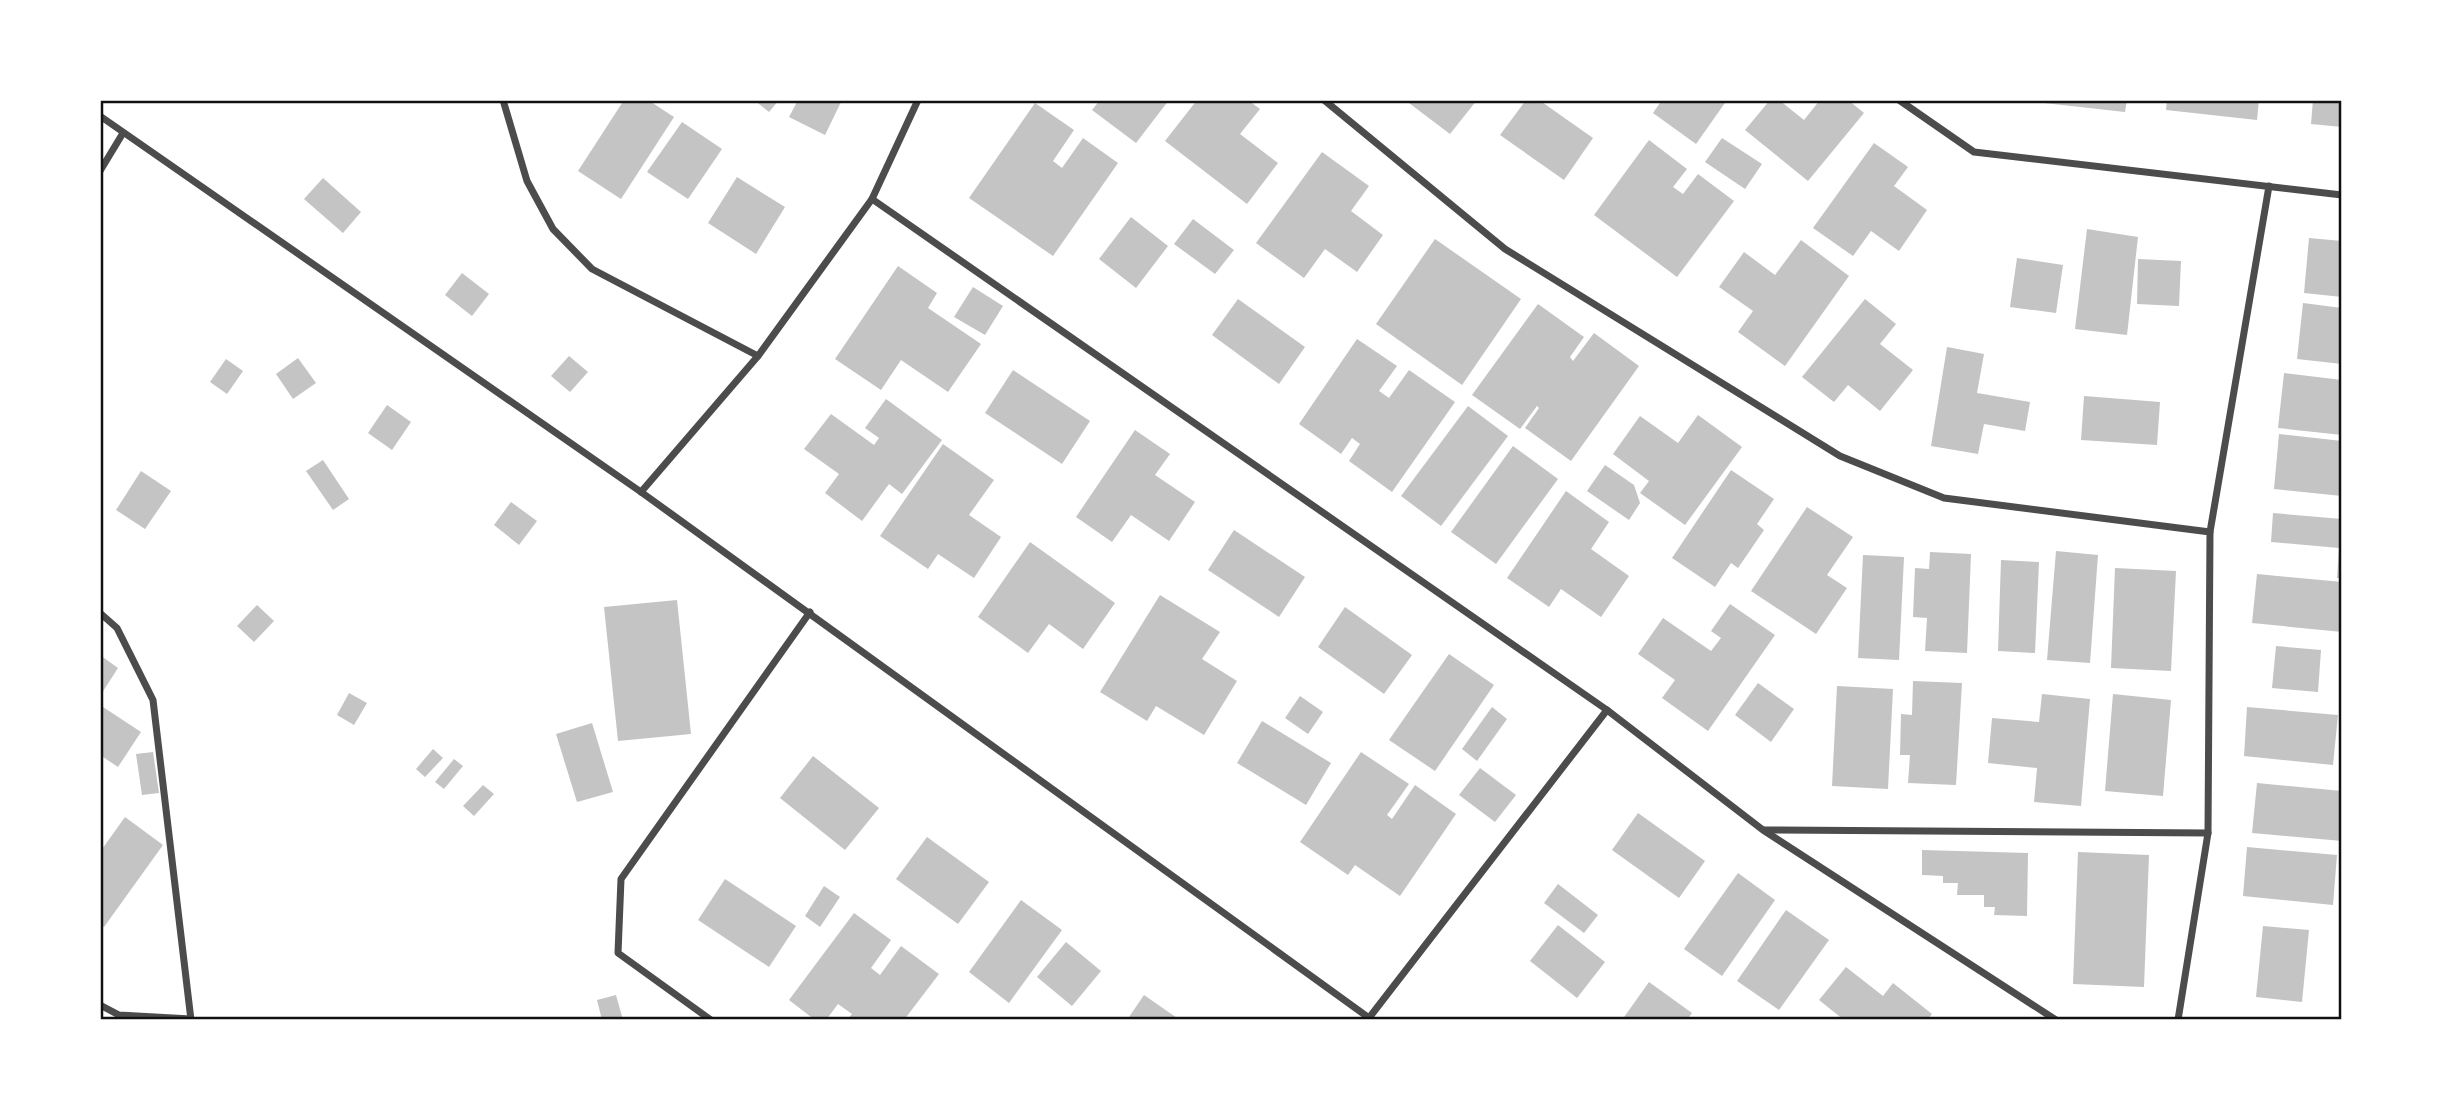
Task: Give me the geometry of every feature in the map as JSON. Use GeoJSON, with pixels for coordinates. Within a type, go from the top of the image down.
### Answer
{"type":"FeatureCollection","features":[{"type":"Feature","properties":{"kind":"street"},"geometry":{"type":"LineString","coordinates":[[503,100],[527,181],[553,229],[582,259],[592,269],[758,356]]}},
{"type":"Feature","properties":{"kind":"street"},"geometry":{"type":"LineString","coordinates":[[641,492],[758,356],[872,199],[918,100]]}},
{"type":"Feature","properties":{"kind":"street"},"geometry":{"type":"LineString","coordinates":[[1324,100],[1505,249],[1840,456],[1944,498],[2210,532]]}},
{"type":"Feature","properties":{"kind":"street"},"geometry":{"type":"LineString","coordinates":[[1899,100],[1974,152],[2342,194]]}},
{"type":"Feature","properties":{"kind":"street"},"geometry":{"type":"LineString","coordinates":[[100,116],[810,612],[1370,1019],[1607,710]]}},
{"type":"Feature","properties":{"kind":"street"},"geometry":{"type":"LineString","coordinates":[[100,171],[123,133]]}},
{"type":"Feature","properties":{"kind":"street"},"geometry":{"type":"LineString","coordinates":[[2178,1020],[2208,833],[2210,532],[2269,186]]}},
{"type":"Feature","properties":{"kind":"street"},"geometry":{"type":"LineString","coordinates":[[872,199],[1607,710],[1763,830],[2056,1020]]}},
{"type":"Feature","properties":{"kind":"street"},"geometry":{"type":"LineString","coordinates":[[711,1020],[618,953],[621,879],[810,612]]}},
{"type":"Feature","properties":{"kind":"street"},"geometry":{"type":"LineString","coordinates":[[100,613],[117,628],[153,700],[191,1020],[118,1015],[100,1005]]}},
{"type":"Feature","properties":{"kind":"street"},"geometry":{"type":"LineString","coordinates":[[1763,830],[2208,833]]}},
{"type":"Feature","properties":{"kind":"building"},"geometry":{"type":"Polygon","coordinates":[[[624,100],[648,100],[674,117],[621,199],[578,171],[624,100]]]}},
{"type":"Feature","properties":{"kind":"building"},"geometry":{"type":"Polygon","coordinates":[[[754,100],[779,100],[769,112],[754,100]]]}},
{"type":"Feature","properties":{"kind":"building"},"geometry":{"type":"Polygon","coordinates":[[[798,100],[842,100],[825,135],[789,117],[798,100]]]}},
{"type":"Feature","properties":{"kind":"building"},"geometry":{"type":"Polygon","coordinates":[[[1100,100],[1169,100],[1136,143],[1092,110],[1100,100]]]}},
{"type":"Feature","properties":{"kind":"building"},"geometry":{"type":"Polygon","coordinates":[[[1197,100],[1248,100],[1260,109],[1240,134],[1278,163],[1247,204],[1165,141],[1197,100]]]}},
{"type":"Feature","properties":{"kind":"building"},"geometry":{"type":"Polygon","coordinates":[[[1405,100],[1477,100],[1450,134],[1405,100]]]}},
{"type":"Feature","properties":{"kind":"building"},"geometry":{"type":"Polygon","coordinates":[[[1526,100],[1539,100],[1593,138],[1564,180],[1500,135],[1526,100]]]}},
{"type":"Feature","properties":{"kind":"building"},"geometry":{"type":"Polygon","coordinates":[[[1662,100],[1727,100],[1696,144],[1653,113],[1662,100]]]}},
{"type":"Feature","properties":{"kind":"building"},"geometry":{"type":"Polygon","coordinates":[[[1770,100],[1779,100],[1804,120],[1820,100],[1848,100],[1864,113],[1808,181],[1745,130],[1770,100]]]}},
{"type":"Feature","properties":{"kind":"building"},"geometry":{"type":"Polygon","coordinates":[[[2035,100],[2127,100],[2125,112],[2035,100]]]}},
{"type":"Feature","properties":{"kind":"building"},"geometry":{"type":"Polygon","coordinates":[[[2167,100],[2259,100],[2257,120],[2166,110],[2167,100]]]}},
{"type":"Feature","properties":{"kind":"building"},"geometry":{"type":"Polygon","coordinates":[[[2313,100],[2342,100],[2342,127],[2311,124],[2313,100]]]}},
{"type":"Feature","properties":{"kind":"building"},"geometry":{"type":"Polygon","coordinates":[[[1035,103],[1074,130],[1053,161],[1062,168],[1083,138],[1118,163],[1053,256],[969,198],[1035,103]]]}},
{"type":"Feature","properties":{"kind":"building"},"geometry":{"type":"Polygon","coordinates":[[[682,122],[722,149],[688,199],[647,172],[682,122]]]}},
{"type":"Feature","properties":{"kind":"building"},"geometry":{"type":"Polygon","coordinates":[[[1722,138],[1762,164],[1745,189],[1705,162],[1722,138]]]}},
{"type":"Feature","properties":{"kind":"building"},"geometry":{"type":"Polygon","coordinates":[[[1649,140],[1687,169],[1673,187],[1683,194],[1698,174],[1734,201],[1677,277],[1594,215],[1649,140]]]}},
{"type":"Feature","properties":{"kind":"building"},"geometry":{"type":"Polygon","coordinates":[[[1874,143],[1908,167],[1894,186],[1927,210],[1899,251],[1871,231],[1853,256],[1813,228],[1874,143]]]}},
{"type":"Feature","properties":{"kind":"building"},"geometry":{"type":"Polygon","coordinates":[[[1322,152],[1369,186],[1351,211],[1383,235],[1357,272],[1325,249],[1304,278],[1256,243],[1322,152]]]}},
{"type":"Feature","properties":{"kind":"building"},"geometry":{"type":"Polygon","coordinates":[[[737,177],[785,207],[756,254],[708,223],[737,177]]]}},
{"type":"Feature","properties":{"kind":"building"},"geometry":{"type":"Polygon","coordinates":[[[323,178],[361,212],[343,233],[304,199],[323,178]]]}},
{"type":"Feature","properties":{"kind":"building"},"geometry":{"type":"Polygon","coordinates":[[[1131,217],[1168,246],[1136,288],[1099,259],[1131,217]]]}},
{"type":"Feature","properties":{"kind":"building"},"geometry":{"type":"Polygon","coordinates":[[[1193,219],[1234,250],[1215,274],[1174,244],[1193,219]]]}},
{"type":"Feature","properties":{"kind":"building"},"geometry":{"type":"Polygon","coordinates":[[[2087,229],[2138,237],[2127,335],[2075,329],[2087,229]]]}},
{"type":"Feature","properties":{"kind":"building"},"geometry":{"type":"Polygon","coordinates":[[[2309,238],[2342,241],[2342,297],[2304,293],[2309,238]]]}},
{"type":"Feature","properties":{"kind":"building"},"geometry":{"type":"Polygon","coordinates":[[[1435,239],[1521,299],[1462,385],[1376,324],[1435,239]]]}},
{"type":"Feature","properties":{"kind":"building"},"geometry":{"type":"Polygon","coordinates":[[[1801,240],[1849,276],[1785,366],[1738,332],[1753,311],[1719,287],[1744,252],[1775,275],[1801,240]]]}},
{"type":"Feature","properties":{"kind":"building"},"geometry":{"type":"Polygon","coordinates":[[[2017,258],[2063,265],[2056,313],[2010,307],[2017,258]]]}},
{"type":"Feature","properties":{"kind":"building"},"geometry":{"type":"Polygon","coordinates":[[[2138,259],[2181,261],[2179,306],[2137,304],[2138,259]]]}},
{"type":"Feature","properties":{"kind":"building"},"geometry":{"type":"Polygon","coordinates":[[[898,266],[937,293],[928,308],[981,344],[948,392],[901,360],[881,390],[835,359],[898,266]]]}},
{"type":"Feature","properties":{"kind":"building"},"geometry":{"type":"Polygon","coordinates":[[[462,273],[489,294],[472,316],[445,295],[462,273]]]}},
{"type":"Feature","properties":{"kind":"building"},"geometry":{"type":"Polygon","coordinates":[[[973,287],[1003,306],[985,335],[954,317],[973,287]]]}},
{"type":"Feature","properties":{"kind":"building"},"geometry":{"type":"Polygon","coordinates":[[[1238,299],[1305,347],[1279,384],[1212,335],[1238,299]]]}},
{"type":"Feature","properties":{"kind":"building"},"geometry":{"type":"Polygon","coordinates":[[[1865,299],[1896,324],[1880,344],[1913,370],[1880,411],[1848,385],[1834,402],[1802,377],[1865,299]]]}},
{"type":"Feature","properties":{"kind":"building"},"geometry":{"type":"Polygon","coordinates":[[[2303,303],[2342,308],[2342,364],[2297,359],[2303,303]]]}},
{"type":"Feature","properties":{"kind":"building"},"geometry":{"type":"Polygon","coordinates":[[[1538,304],[1584,337],[1570,357],[1573,361],[1594,333],[1639,366],[1571,461],[1525,428],[1539,408],[1537,406],[1520,429],[1472,395],[1538,304]]]}},
{"type":"Feature","properties":{"kind":"building"},"geometry":{"type":"Polygon","coordinates":[[[1357,339],[1397,366],[1379,391],[1389,398],[1409,370],[1455,402],[1392,492],[1349,461],[1360,444],[1352,438],[1341,454],[1299,424],[1357,339]]]}},
{"type":"Feature","properties":{"kind":"building"},"geometry":{"type":"Polygon","coordinates":[[[1947,347],[1984,354],[1977,393],[2030,402],[2025,431],[1984,424],[1978,454],[1931,446],[1947,347]]]}},
{"type":"Feature","properties":{"kind":"building"},"geometry":{"type":"Polygon","coordinates":[[[569,356],[588,372],[570,392],[551,376],[569,356]]]}},
{"type":"Feature","properties":{"kind":"building"},"geometry":{"type":"Polygon","coordinates":[[[298,358],[316,383],[293,399],[276,374],[298,358]]]}},
{"type":"Feature","properties":{"kind":"building"},"geometry":{"type":"Polygon","coordinates":[[[226,359],[243,371],[227,394],[210,382],[226,359]]]}},
{"type":"Feature","properties":{"kind":"building"},"geometry":{"type":"Polygon","coordinates":[[[1013,370],[1090,421],[1062,464],[985,413],[1013,370]]]}},
{"type":"Feature","properties":{"kind":"building"},"geometry":{"type":"Polygon","coordinates":[[[2284,373],[2342,380],[2342,435],[2278,428],[2284,373]]]}},
{"type":"Feature","properties":{"kind":"building"},"geometry":{"type":"Polygon","coordinates":[[[2084,396],[2160,402],[2157,445],[2081,440],[2084,396]]]}},
{"type":"Feature","properties":{"kind":"building"},"geometry":{"type":"Polygon","coordinates":[[[886,399],[942,440],[902,494],[889,484],[862,521],[825,493],[839,474],[804,449],[831,414],[874,445],[879,438],[865,428],[886,399]]]}},
{"type":"Feature","properties":{"kind":"building"},"geometry":{"type":"Polygon","coordinates":[[[387,405],[411,422],[392,450],[368,433],[387,405]]]}},
{"type":"Feature","properties":{"kind":"building"},"geometry":{"type":"Polygon","coordinates":[[[1468,406],[1508,436],[1441,526],[1401,496],[1468,406]]]}},
{"type":"Feature","properties":{"kind":"building"},"geometry":{"type":"Polygon","coordinates":[[[1698,415],[1742,447],[1685,525],[1640,493],[1649,481],[1613,454],[1640,416],[1678,443],[1698,415]]]}},
{"type":"Feature","properties":{"kind":"building"},"geometry":{"type":"Polygon","coordinates":[[[1135,430],[1170,454],[1155,475],[1195,502],[1169,541],[1131,515],[1112,542],[1076,517],[1135,430]]]}},
{"type":"Feature","properties":{"kind":"building"},"geometry":{"type":"Polygon","coordinates":[[[2279,434],[2342,441],[2342,496],[2274,489],[2279,434]]]}},
{"type":"Feature","properties":{"kind":"building"},"geometry":{"type":"Polygon","coordinates":[[[943,444],[994,480],[969,515],[1001,537],[974,578],[938,554],[928,569],[880,536],[943,444]]]}},
{"type":"Feature","properties":{"kind":"building"},"geometry":{"type":"Polygon","coordinates":[[[1513,446],[1558,479],[1496,564],[1451,532],[1513,446]]]}},
{"type":"Feature","properties":{"kind":"building"},"geometry":{"type":"Polygon","coordinates":[[[323,460],[349,499],[333,510],[306,471],[323,460]]]}},
{"type":"Feature","properties":{"kind":"building"},"geometry":{"type":"Polygon","coordinates":[[[1605,465],[1634,485],[1640,503],[1629,520],[1587,491],[1605,465]]]}},
{"type":"Feature","properties":{"kind":"building"},"geometry":{"type":"Polygon","coordinates":[[[1731,470],[1774,499],[1757,524],[1764,530],[1738,568],[1731,563],[1715,587],[1672,558],[1731,470]]]}},
{"type":"Feature","properties":{"kind":"building"},"geometry":{"type":"Polygon","coordinates":[[[141,471],[171,491],[145,529],[116,510],[141,471]]]}},
{"type":"Feature","properties":{"kind":"building"},"geometry":{"type":"Polygon","coordinates":[[[1566,491],[1609,522],[1591,549],[1629,576],[1601,617],[1561,589],[1549,607],[1507,578],[1566,491]]]}},
{"type":"Feature","properties":{"kind":"building"},"geometry":{"type":"Polygon","coordinates":[[[511,502],[537,521],[519,545],[494,525],[511,502]]]}},
{"type":"Feature","properties":{"kind":"building"},"geometry":{"type":"Polygon","coordinates":[[[1807,507],[1853,537],[1827,575],[1847,588],[1816,634],[1751,591],[1807,507]]]}},
{"type":"Feature","properties":{"kind":"building"},"geometry":{"type":"Polygon","coordinates":[[[2273,513],[2342,519],[2342,578],[2337,578],[2339,548],[2271,542],[2273,513]]]}},
{"type":"Feature","properties":{"kind":"building"},"geometry":{"type":"Polygon","coordinates":[[[1234,530],[1305,577],[1279,617],[1208,570],[1234,530]]]}},
{"type":"Feature","properties":{"kind":"building"},"geometry":{"type":"Polygon","coordinates":[[[1030,542],[1115,603],[1083,649],[1049,624],[1028,653],[978,617],[1030,542]]]}},
{"type":"Feature","properties":{"kind":"building"},"geometry":{"type":"Polygon","coordinates":[[[2056,551],[2098,555],[2090,663],[2047,660],[2056,551]]]}},
{"type":"Feature","properties":{"kind":"building"},"geometry":{"type":"Polygon","coordinates":[[[1930,552],[1971,554],[1967,653],[1925,651],[1927,618],[1913,617],[1915,568],[1929,569],[1930,552]]]}},
{"type":"Feature","properties":{"kind":"building"},"geometry":{"type":"Polygon","coordinates":[[[1863,555],[1904,557],[1899,660],[1858,658],[1863,555]]]}},
{"type":"Feature","properties":{"kind":"building"},"geometry":{"type":"Polygon","coordinates":[[[2001,560],[2039,562],[2035,653],[1998,651],[2001,560]]]}},
{"type":"Feature","properties":{"kind":"building"},"geometry":{"type":"Polygon","coordinates":[[[2115,568],[2176,571],[2171,671],[2111,668],[2115,568]]]}},
{"type":"Feature","properties":{"kind":"building"},"geometry":{"type":"Polygon","coordinates":[[[2257,574],[2342,582],[2342,632],[2252,623],[2257,574]]]}},
{"type":"Feature","properties":{"kind":"building"},"geometry":{"type":"Polygon","coordinates":[[[1160,595],[1220,632],[1202,659],[1237,681],[1204,735],[1156,706],[1147,721],[1100,692],[1160,595]]]}},
{"type":"Feature","properties":{"kind":"building"},"geometry":{"type":"Polygon","coordinates":[[[677,600],[691,734],[618,741],[604,607],[677,600]]]}},
{"type":"Feature","properties":{"kind":"building"},"geometry":{"type":"Polygon","coordinates":[[[1730,604],[1775,635],[1708,731],[1662,698],[1675,680],[1638,654],[1663,618],[1711,651],[1721,638],[1711,631],[1730,604]]]}},
{"type":"Feature","properties":{"kind":"building"},"geometry":{"type":"Polygon","coordinates":[[[257,605],[274,621],[254,642],[237,626],[257,605]]]}},
{"type":"Feature","properties":{"kind":"building"},"geometry":{"type":"Polygon","coordinates":[[[1345,607],[1412,655],[1384,694],[1318,647],[1345,607]]]}},
{"type":"Feature","properties":{"kind":"building"},"geometry":{"type":"Polygon","coordinates":[[[2276,646],[2321,650],[2318,692],[2272,688],[2276,646]]]}},
{"type":"Feature","properties":{"kind":"building"},"geometry":{"type":"Polygon","coordinates":[[[1449,654],[1494,685],[1435,771],[1389,740],[1449,654]]]}},
{"type":"Feature","properties":{"kind":"building"},"geometry":{"type":"Polygon","coordinates":[[[100,655],[118,668],[100,696],[100,655]]]}},
{"type":"Feature","properties":{"kind":"building"},"geometry":{"type":"Polygon","coordinates":[[[1913,681],[1962,683],[1956,785],[1908,783],[1910,755],[1900,755],[1901,714],[1912,715],[1913,681]]]}},
{"type":"Feature","properties":{"kind":"building"},"geometry":{"type":"Polygon","coordinates":[[[1758,683],[1794,709],[1771,742],[1735,715],[1758,683]]]}},
{"type":"Feature","properties":{"kind":"building"},"geometry":{"type":"Polygon","coordinates":[[[1837,686],[1893,689],[1888,789],[1832,786],[1837,686]]]}},
{"type":"Feature","properties":{"kind":"building"},"geometry":{"type":"Polygon","coordinates":[[[349,693],[367,703],[354,725],[337,715],[349,693]]]}},
{"type":"Feature","properties":{"kind":"building"},"geometry":{"type":"Polygon","coordinates":[[[2042,694],[2090,699],[2081,806],[2034,802],[2037,768],[1988,763],[1992,718],[2039,722],[2042,694]]]}},
{"type":"Feature","properties":{"kind":"building"},"geometry":{"type":"Polygon","coordinates":[[[2113,694],[2171,700],[2163,796],[2105,791],[2113,694]]]}},
{"type":"Feature","properties":{"kind":"building"},"geometry":{"type":"Polygon","coordinates":[[[1300,696],[1323,712],[1308,734],[1285,718],[1300,696]]]}},
{"type":"Feature","properties":{"kind":"building"},"geometry":{"type":"Polygon","coordinates":[[[100,705],[141,732],[118,767],[100,755],[100,705]]]}},
{"type":"Feature","properties":{"kind":"building"},"geometry":{"type":"Polygon","coordinates":[[[1492,707],[1507,719],[1477,761],[1462,749],[1492,707]]]}},
{"type":"Feature","properties":{"kind":"building"},"geometry":{"type":"Polygon","coordinates":[[[2247,707],[2338,715],[2333,765],[2244,756],[2247,707]]]}},
{"type":"Feature","properties":{"kind":"building"},"geometry":{"type":"Polygon","coordinates":[[[1262,721],[1331,763],[1306,805],[1237,763],[1262,721]]]}},
{"type":"Feature","properties":{"kind":"building"},"geometry":{"type":"Polygon","coordinates":[[[592,723],[613,792],[577,802],[556,734],[592,723]]]}},
{"type":"Feature","properties":{"kind":"building"},"geometry":{"type":"Polygon","coordinates":[[[433,749],[443,758],[425,777],[416,769],[433,749]]]}},
{"type":"Feature","properties":{"kind":"building"},"geometry":{"type":"Polygon","coordinates":[[[153,752],[159,793],[142,795],[136,754],[153,752]]]}},
{"type":"Feature","properties":{"kind":"building"},"geometry":{"type":"Polygon","coordinates":[[[1361,752],[1409,784],[1387,815],[1392,819],[1415,785],[1456,814],[1400,896],[1355,865],[1348,875],[1300,842],[1361,752]]]}},
{"type":"Feature","properties":{"kind":"building"},"geometry":{"type":"Polygon","coordinates":[[[813,756],[879,808],[845,850],[780,798],[813,756]]]}},
{"type":"Feature","properties":{"kind":"building"},"geometry":{"type":"Polygon","coordinates":[[[454,759],[463,766],[444,789],[435,782],[454,759]]]}},
{"type":"Feature","properties":{"kind":"building"},"geometry":{"type":"Polygon","coordinates":[[[1480,768],[1516,795],[1495,822],[1459,795],[1480,768]]]}},
{"type":"Feature","properties":{"kind":"building"},"geometry":{"type":"Polygon","coordinates":[[[2257,783],[2342,791],[2342,841],[2252,833],[2257,783]]]}},
{"type":"Feature","properties":{"kind":"building"},"geometry":{"type":"Polygon","coordinates":[[[483,785],[494,794],[474,816],[463,806],[483,785]]]}},
{"type":"Feature","properties":{"kind":"building"},"geometry":{"type":"Polygon","coordinates":[[[1638,813],[1705,861],[1679,898],[1612,850],[1638,813]]]}},
{"type":"Feature","properties":{"kind":"building"},"geometry":{"type":"Polygon","coordinates":[[[125,817],[163,845],[104,927],[100,924],[100,852],[125,817]]]}},
{"type":"Feature","properties":{"kind":"building"},"geometry":{"type":"Polygon","coordinates":[[[927,837],[989,882],[958,924],[896,879],[927,837]]]}},
{"type":"Feature","properties":{"kind":"building"},"geometry":{"type":"Polygon","coordinates":[[[2247,847],[2337,855],[2333,905],[2243,896],[2247,847]]]}},
{"type":"Feature","properties":{"kind":"building"},"geometry":{"type":"Polygon","coordinates":[[[1922,850],[2028,853],[2027,916],[1994,915],[1995,907],[1984,907],[1984,895],[1957,895],[1958,883],[1943,883],[1943,876],[1922,875],[1922,850]]]}},
{"type":"Feature","properties":{"kind":"building"},"geometry":{"type":"Polygon","coordinates":[[[2078,852],[2149,855],[2144,987],[2073,984],[2078,852]]]}},
{"type":"Feature","properties":{"kind":"building"},"geometry":{"type":"Polygon","coordinates":[[[1738,873],[1775,900],[1722,976],[1684,949],[1738,873]]]}},
{"type":"Feature","properties":{"kind":"building"},"geometry":{"type":"Polygon","coordinates":[[[725,879],[796,926],[769,967],[698,920],[725,879]]]}},
{"type":"Feature","properties":{"kind":"building"},"geometry":{"type":"Polygon","coordinates":[[[1558,884],[1598,915],[1584,933],[1544,903],[1558,884]]]}},
{"type":"Feature","properties":{"kind":"building"},"geometry":{"type":"Polygon","coordinates":[[[824,886],[840,897],[820,927],[805,916],[824,886]]]}},
{"type":"Feature","properties":{"kind":"building"},"geometry":{"type":"Polygon","coordinates":[[[1021,900],[1062,930],[1009,1003],[969,972],[1021,900]]]}},
{"type":"Feature","properties":{"kind":"building"},"geometry":{"type":"Polygon","coordinates":[[[1786,910],[1829,940],[1779,1010],[1737,981],[1786,910]]]}},
{"type":"Feature","properties":{"kind":"building"},"geometry":{"type":"Polygon","coordinates":[[[854,913],[891,940],[871,968],[880,975],[901,946],[939,974],[904,1020],[847,1020],[852,1014],[838,1004],[826,1020],[815,1020],[789,1000],[854,913]]]}},
{"type":"Feature","properties":{"kind":"building"},"geometry":{"type":"Polygon","coordinates":[[[1558,925],[1605,962],[1577,998],[1530,961],[1558,925]]]}},
{"type":"Feature","properties":{"kind":"building"},"geometry":{"type":"Polygon","coordinates":[[[2263,926],[2309,930],[2302,1002],[2256,997],[2263,926]]]}},
{"type":"Feature","properties":{"kind":"building"},"geometry":{"type":"Polygon","coordinates":[[[1066,942],[1101,971],[1072,1006],[1037,977],[1066,942]]]}},
{"type":"Feature","properties":{"kind":"building"},"geometry":{"type":"Polygon","coordinates":[[[1846,967],[1883,996],[1893,983],[1932,1014],[1927,1020],[1844,1020],[1819,1000],[1846,967]]]}},
{"type":"Feature","properties":{"kind":"building"},"geometry":{"type":"Polygon","coordinates":[[[1649,982],[1692,1013],[1687,1020],[1622,1020],[1649,982]]]}},
{"type":"Feature","properties":{"kind":"building"},"geometry":{"type":"Polygon","coordinates":[[[616,995],[623,1020],[602,1020],[597,1000],[616,995]]]}},
{"type":"Feature","properties":{"kind":"building"},"geometry":{"type":"Polygon","coordinates":[[[1144,995],[1180,1020],[1127,1020],[1144,995]]]}}]}
